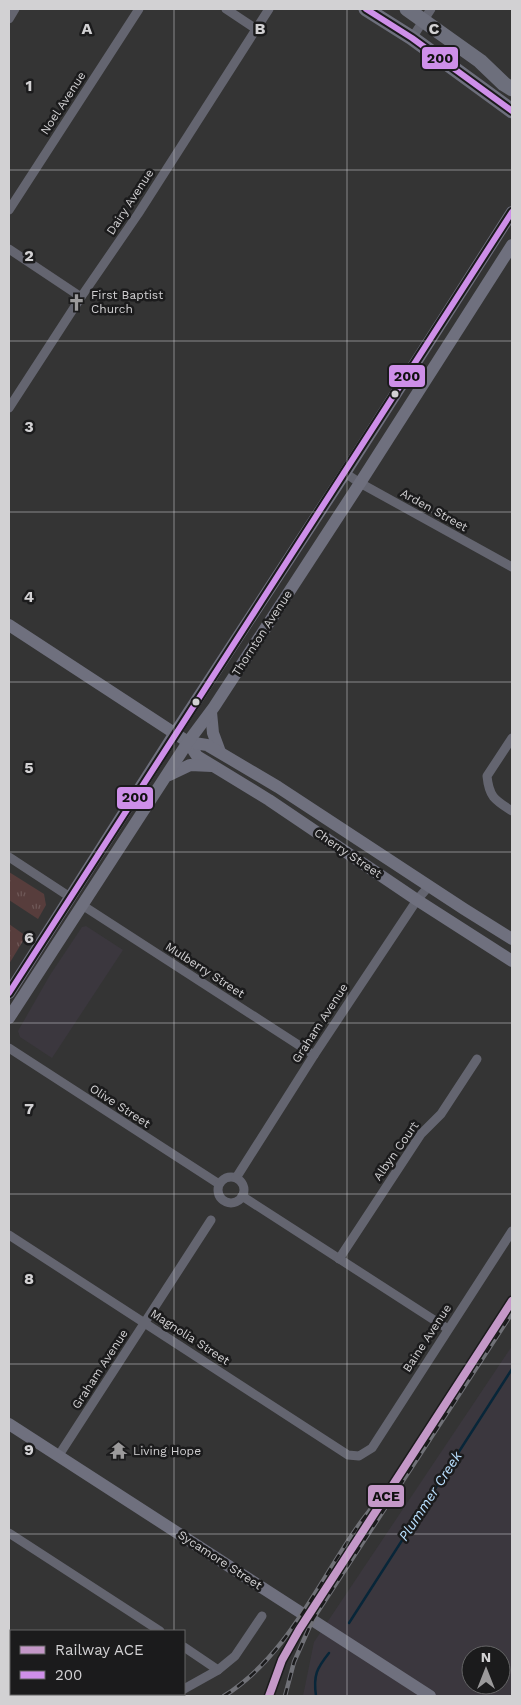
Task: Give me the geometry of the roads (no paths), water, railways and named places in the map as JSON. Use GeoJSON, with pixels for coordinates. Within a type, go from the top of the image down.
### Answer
{"type":"FeatureCollection","features":[{"type":"Feature","properties":{"kind":"main road"},"geometry":{"type":"LineString","coordinates":[[366,9],[412,38],[512,111]]}},
{"type":"Feature","properties":{"kind":"main road"},"geometry":{"type":"LineString","coordinates":[[407,9],[428,14],[504,84],[512,89]]}},
{"type":"Feature","properties":{"kind":"main road","name":"Thornton Avenue"},"geometry":{"type":"LineString","coordinates":[[9,994],[175,733],[345,473],[512,212]]}},
{"type":"Feature","properties":{"kind":"main road","name":"Thornton Avenue"},"geometry":{"type":"LineString","coordinates":[[9,1018],[188,742],[211,712],[512,245]]}},
{"type":"Feature","properties":{"kind":"main road","name":"Cherry Street"},"geometry":{"type":"LineString","coordinates":[[9,625],[188,742],[197,756],[299,820],[417,900],[512,961]]}},
{"type":"Feature","properties":{"kind":"main road"},"geometry":{"type":"LineString","coordinates":[[211,712],[211,724],[220,752]]}},
{"type":"Feature","properties":{"kind":"main road","name":"Cherry Street"},"geometry":{"type":"LineString","coordinates":[[188,742],[206,745],[220,752],[512,939]]}},
{"type":"Feature","properties":{"kind":"main road"},"geometry":{"type":"LineString","coordinates":[[166,776],[190,765],[213,766]]}},
{"type":"Feature","properties":{"kind":"main road"},"geometry":{"type":"LineString","coordinates":[[299,820],[308,807]]}},
{"type":"Feature","properties":{"kind":"main road","name":"Sycamore Street"},"geometry":{"type":"LineString","coordinates":[[9,1424],[430,1696]]}},
{"type":"Feature","properties":{"kind":"street"},"geometry":{"type":"LineString","coordinates":[[9,19],[16,9]]}},
{"type":"Feature","properties":{"kind":"street","name":"Noel Avenue"},"geometry":{"type":"LineString","coordinates":[[9,210],[139,9]]}},
{"type":"Feature","properties":{"kind":"street"},"geometry":{"type":"LineString","coordinates":[[226,9],[256,29]]}},
{"type":"Feature","properties":{"kind":"street","name":"Dairy Avenue"},"geometry":{"type":"LineString","coordinates":[[9,408],[81,297],[138,214],[270,9]]}},
{"type":"Feature","properties":{"kind":"street"},"geometry":{"type":"LineString","coordinates":[[412,38],[428,14]]}},
{"type":"Feature","properties":{"kind":"street"},"geometry":{"type":"LineString","coordinates":[[9,249],[81,297]]}},
{"type":"Feature","properties":{"kind":"street","name":"Arden Street"},"geometry":{"type":"LineString","coordinates":[[345,473],[512,567]]}},
{"type":"Feature","properties":{"kind":"street"},"geometry":{"type":"LineString","coordinates":[[512,738],[487,776],[488,788],[495,800],[512,811]]}},
{"type":"Feature","properties":{"kind":"street"},"geometry":{"type":"LineString","coordinates":[[9,857],[70,897]]}},
{"type":"Feature","properties":{"kind":"street","name":"Graham Avenue"},"geometry":{"type":"LineString","coordinates":[[236,1178],[314,1055],[417,900],[430,886]]}},
{"type":"Feature","properties":{"kind":"street","name":"Mulberry Street"},"geometry":{"type":"LineString","coordinates":[[82,906],[314,1055]]}},
{"type":"Feature","properties":{"kind":"street","name":"Olive Street"},"geometry":{"type":"LineString","coordinates":[[9,1048],[219,1184],[218,1194],[224,1201],[237,1202],[242,1196]]}},
{"type":"Feature","properties":{"kind":"street","name":"Albyn Court"},"geometry":{"type":"LineString","coordinates":[[339,1259],[421,1134],[441,1114],[477,1059]]}},
{"type":"Feature","properties":{"kind":"street"},"geometry":{"type":"LineString","coordinates":[[219,1184],[225,1178],[236,1178],[243,1186],[242,1196],[448,1329]]}},
{"type":"Feature","properties":{"kind":"street","name":"Graham Avenue"},"geometry":{"type":"LineString","coordinates":[[59,1455],[211,1220]]}},
{"type":"Feature","properties":{"kind":"street","name":"Baine Avenue"},"geometry":{"type":"LineString","coordinates":[[360,1456],[372,1448],[512,1231]]}},
{"type":"Feature","properties":{"kind":"street","name":"Magnolia Street"},"geometry":{"type":"LineString","coordinates":[[9,1235],[348,1455],[360,1456]]}},
{"type":"Feature","properties":{"kind":"street"},"geometry":{"type":"LineString","coordinates":[[9,1533],[158,1630]]}},
{"type":"Feature","properties":{"kind":"street"},"geometry":{"type":"LineString","coordinates":[[185,1688],[218,1670],[236,1656],[262,1616]]}},
{"type":"Feature","properties":{"kind":"street"},"geometry":{"type":"LineString","coordinates":[[185,1648],[218,1670]]}},
{"type":"Feature","properties":{"kind":"waterway","name":"Plummer Creek"},"geometry":{"type":"LineString","coordinates":[[349,1623],[512,1369]]}},
{"type":"Feature","properties":{"kind":"waterway","name":"Plummer Creek"},"geometry":{"type":"LineString","coordinates":[[316,1696],[315,1683],[317,1672],[329,1653]]}},
{"type":"Feature","properties":{"kind":"railway"},"geometry":{"type":"LineString","coordinates":[[285,1696],[294,1662],[313,1619],[512,1313]]}},
{"type":"Feature","properties":{"kind":"railway"},"geometry":{"type":"LineString","coordinates":[[224,1696],[246,1680],[282,1642],[356,1529],[401,1471]]}},
{"type":"Feature","properties":{"kind":"rail line","name":"ACE"},"geometry":{"type":"LineString","coordinates":[[269,1696],[282,1660],[299,1630],[512,1301]]}},
{"type":"Feature","properties":{"kind":"place","name":"First Baptist Church"},"geometry":{"type":"Point","coordinates":[77,302]}},
{"type":"Feature","properties":{"kind":"place","name":"Living Hope"},"geometry":{"type":"Point","coordinates":[119,1451]}}]}
